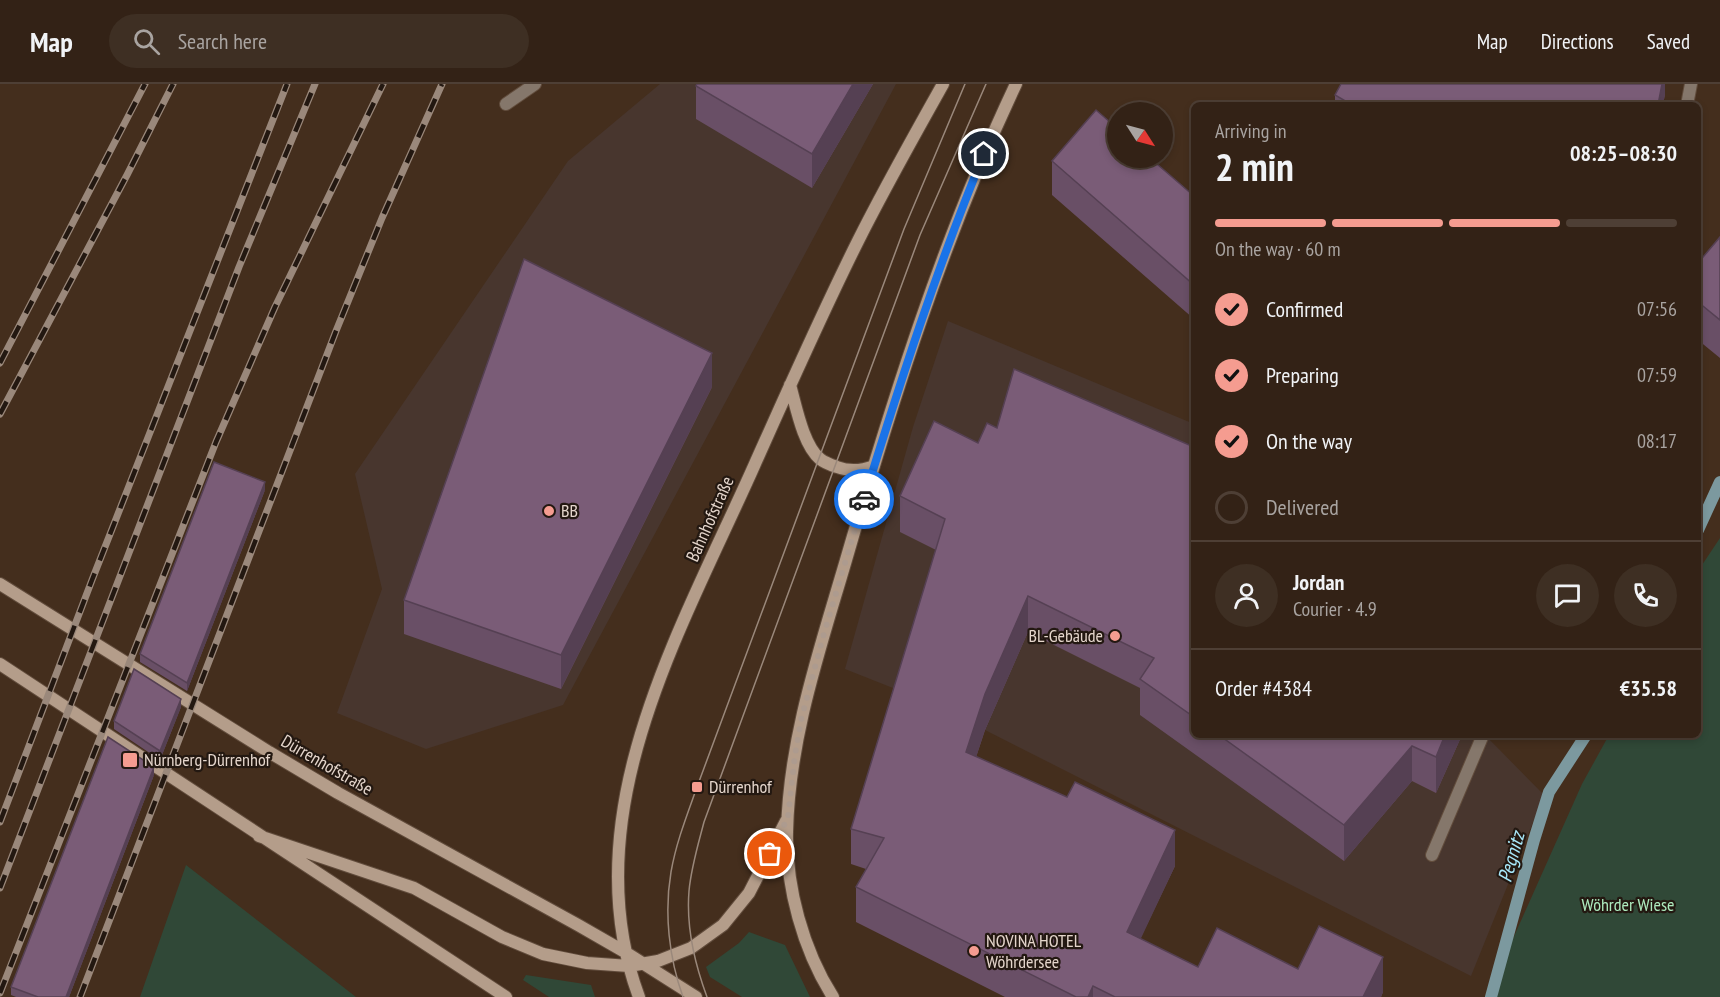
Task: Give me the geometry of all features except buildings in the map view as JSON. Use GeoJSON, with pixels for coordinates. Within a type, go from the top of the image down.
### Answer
{"type":"FeatureCollection","features":[{"type":"Feature","properties":{"kind":"main road","name":"Bahnhofstraße"},"geometry":{"type":"LineString","coordinates":[[639,997],[625,952],[619,909],[618,866],[624,806],[651,702],[678,635],[790,385],[864,230],[943,84]]}},
{"type":"Feature","properties":{"kind":"main road"},"geometry":{"type":"LineString","coordinates":[[833,997],[811,953],[791,889],[788,817],[795,755],[823,637],[904,373],[955,228],[984,154],[1016,84]]}},
{"type":"Feature","properties":{"kind":"main road"},"geometry":{"type":"LineString","coordinates":[[790,385],[805,436],[811,449],[819,458],[844,470],[864,470],[874,466]]}},
{"type":"Feature","properties":{"kind":"main road","name":"Dürrenhofstraße"},"geometry":{"type":"LineString","coordinates":[[0,584],[338,793],[532,899],[625,952],[696,997]]}},
{"type":"Feature","properties":{"kind":"main road"},"geometry":{"type":"LineString","coordinates":[[0,664],[506,997]]}},
{"type":"Feature","properties":{"kind":"main road"},"geometry":{"type":"LineString","coordinates":[[259,836],[414,888],[493,932],[543,954],[587,963],[629,966],[672,956],[691,948],[723,925],[749,893],[788,817]]}},
{"type":"Feature","properties":{"kind":"street"},"geometry":{"type":"LineString","coordinates":[[506,104],[535,84]]}},
{"type":"Feature","properties":{"kind":"street"},"geometry":{"type":"LineString","coordinates":[[1688,102],[1691,84]]}},
{"type":"Feature","properties":{"kind":"street"},"geometry":{"type":"LineString","coordinates":[[1432,855],[1482,738]]}},
{"type":"Feature","properties":{"kind":"shaded area"},"geometry":{"type":"Polygon","coordinates":[[[660,84],[896,84],[563,705],[426,749],[337,713],[382,589],[355,474],[568,161],[660,84]]]}},
{"type":"Feature","properties":{"kind":"shaded area"},"geometry":{"type":"Polygon","coordinates":[[[948,321],[1191,423],[1191,738],[1488,738],[1544,795],[1471,976],[985,730],[903,692],[845,669],[913,427],[948,321]]]}},
{"type":"Feature","properties":{"kind":"green space","name":"Wöhrder Wiese"},"geometry":{"type":"Polygon","coordinates":[[[1720,538],[1720,997],[1487,997],[1582,784],[1607,738],[1701,738],[1701,566],[1720,538]]]}},
{"type":"Feature","properties":{"kind":"green space"},"geometry":{"type":"Polygon","coordinates":[[[186,865],[356,997],[140,997],[186,865]]]}},
{"type":"Feature","properties":{"kind":"green space"},"geometry":{"type":"Polygon","coordinates":[[[749,932],[785,945],[810,997],[742,997],[710,977],[706,967],[739,943],[749,932]]]}},
{"type":"Feature","properties":{"kind":"green space"},"geometry":{"type":"Polygon","coordinates":[[[526,975],[591,985],[595,997],[549,997],[523,980],[526,975]]]}},
{"type":"Feature","properties":{"kind":"waterway","name":"Pegnitz"},"geometry":{"type":"LineString","coordinates":[[1701,523],[1720,482]]}},
{"type":"Feature","properties":{"kind":"waterway","name":"Pegnitz"},"geometry":{"type":"LineString","coordinates":[[1491,997],[1549,792],[1584,738]]}},
{"type":"Feature","properties":{"kind":"tram line"},"geometry":{"type":"LineString","coordinates":[[683,997],[674,967],[668,919],[671,872],[679,840],[904,229],[965,84]]}},
{"type":"Feature","properties":{"kind":"tram line"},"geometry":{"type":"LineString","coordinates":[[707,997],[692,945],[688,905],[691,874],[704,822],[920,235],[986,84]]}},
{"type":"Feature","properties":{"kind":"railway"},"geometry":{"type":"LineString","coordinates":[[0,363],[145,84]]}},
{"type":"Feature","properties":{"kind":"railway"},"geometry":{"type":"LineString","coordinates":[[0,414],[173,84]]}},
{"type":"Feature","properties":{"kind":"railway"},"geometry":{"type":"LineString","coordinates":[[0,822],[92,580],[287,84]]}},
{"type":"Feature","properties":{"kind":"railway"},"geometry":{"type":"LineString","coordinates":[[0,888],[239,267],[315,84]]}},
{"type":"Feature","properties":{"kind":"railway"},"geometry":{"type":"LineString","coordinates":[[0,993],[216,442],[275,307],[383,84]]}},
{"type":"Feature","properties":{"kind":"railway"},"geometry":{"type":"LineString","coordinates":[[80,997],[336,331],[382,218],[442,84]]}},
{"type":"Feature","properties":{"kind":"way so far"},"geometry":{"type":"LineString","coordinates":[[770,854],[788,817],[789,795],[801,720],[864,499]]}},
{"type":"Feature","properties":{"kind":"place","name":"BB"},"geometry":{"type":"Point","coordinates":[549,511]}},
{"type":"Feature","properties":{"kind":"place","name":"BL-Gebäude"},"geometry":{"type":"Point","coordinates":[1115,636]}},
{"type":"Feature","properties":{"kind":"place","name":"Nürnberg-Dürrenhof"},"geometry":{"type":"Point","coordinates":[130,760]}},
{"type":"Feature","properties":{"kind":"place","name":"Dürrenhof"},"geometry":{"type":"Point","coordinates":[697,787]}},
{"type":"Feature","properties":{"kind":"place","name":"NOVINA HOTEL Wöhrdersee"},"geometry":{"type":"Point","coordinates":[974,951]}},
{"type":"Feature","properties":{"kind":"route"},"geometry":{"type":"LineString","coordinates":[[864,499],[929,300],[984,154]]}}]}
